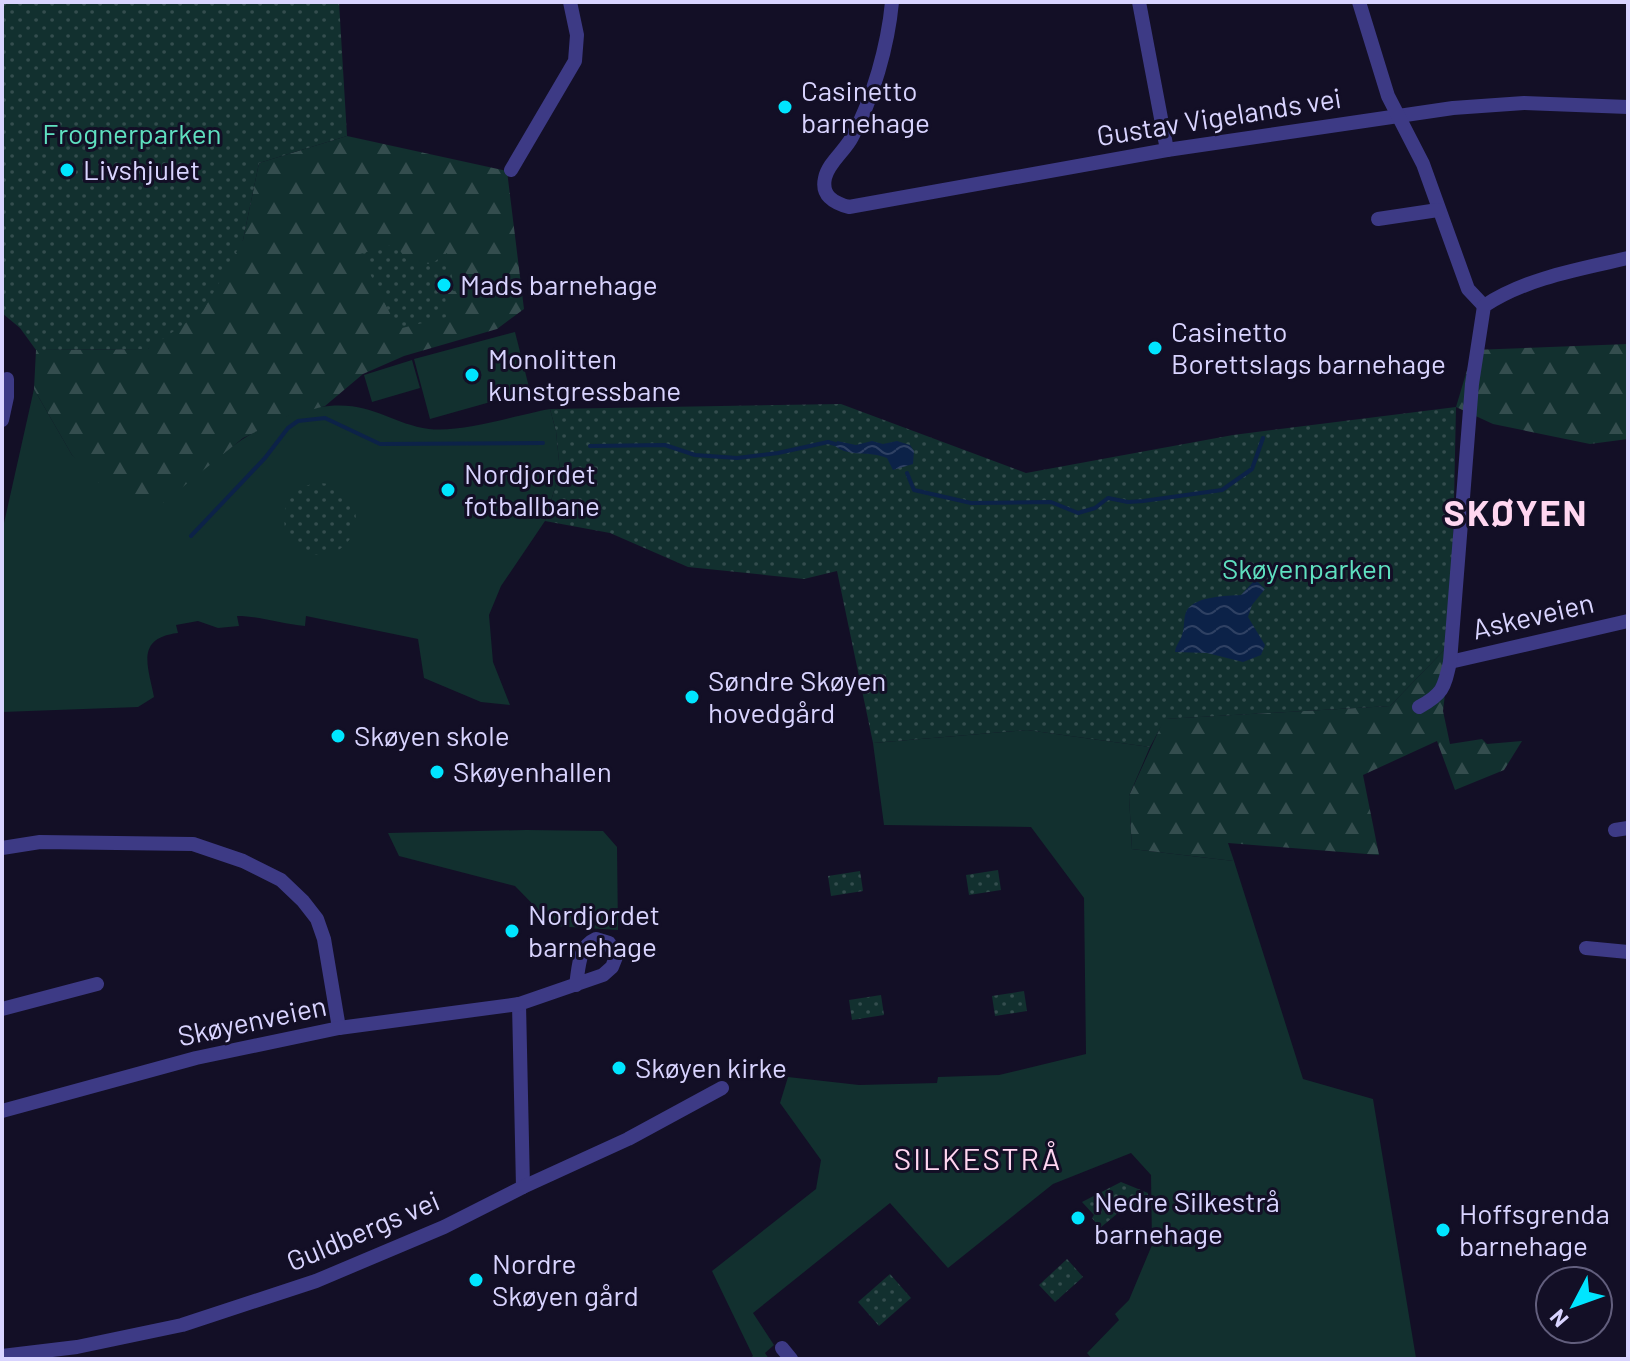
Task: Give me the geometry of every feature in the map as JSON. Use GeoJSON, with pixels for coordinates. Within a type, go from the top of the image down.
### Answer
{"type":"FeatureCollection","features":[{"type":"Feature","properties":{"kind":"street"},"geometry":{"type":"LineString","coordinates":[[511,170],[575,61],[577,35],[570,2]]}},
{"type":"Feature","properties":{"kind":"street","name":"Gustav Vigelands vei"},"geometry":{"type":"LineString","coordinates":[[892,2],[889,37],[866,105],[852,138],[825,178],[826,194],[833,202],[849,207],[1167,150],[1398,115],[1491,104],[1628,107]]}},
{"type":"Feature","properties":{"kind":"street"},"geometry":{"type":"LineString","coordinates":[[1139,2],[1167,150]]}},
{"type":"Feature","properties":{"kind":"street"},"geometry":{"type":"LineString","coordinates":[[1359,2],[1379,70],[1423,164],[1468,289],[1484,306]]}},
{"type":"Feature","properties":{"kind":"street"},"geometry":{"type":"LineString","coordinates":[[1378,219],[1438,210]]}},
{"type":"Feature","properties":{"kind":"street"},"geometry":{"type":"LineString","coordinates":[[1484,306],[1509,292],[1567,272],[1628,258]]}},
{"type":"Feature","properties":{"kind":"street"},"geometry":{"type":"LineString","coordinates":[[1419,707],[1438,697],[1445,684],[1450,662],[1472,384],[1484,306]]}},
{"type":"Feature","properties":{"kind":"street"},"geometry":{"type":"LineString","coordinates":[[2,420],[7,379]]}},
{"type":"Feature","properties":{"kind":"street","name":"Askeveien"},"geometry":{"type":"LineString","coordinates":[[1450,662],[1628,621]]}},
{"type":"Feature","properties":{"kind":"street"},"geometry":{"type":"LineString","coordinates":[[2,848],[40,842],[193,844],[243,861],[281,880],[303,901],[320,929],[339,1028]]}},
{"type":"Feature","properties":{"kind":"street"},"geometry":{"type":"LineString","coordinates":[[1586,948],[1628,952]]}},
{"type":"Feature","properties":{"kind":"street"},"geometry":{"type":"LineString","coordinates":[[2,1009],[97,984]]}},
{"type":"Feature","properties":{"kind":"street","name":"Skøyenveien"},"geometry":{"type":"LineString","coordinates":[[2,1111],[196,1058],[339,1028],[519,1004],[576,985]]}},
{"type":"Feature","properties":{"kind":"street"},"geometry":{"type":"LineString","coordinates":[[519,1004],[523,1187]]}},
{"type":"Feature","properties":{"kind":"street","name":"Guldbergs vei"},"geometry":{"type":"LineString","coordinates":[[2,1356],[77,1347],[141,1334],[221,1314],[316,1281],[444,1227],[628,1139],[722,1088]]}},
{"type":"Feature","properties":{"kind":"green space","name":"Frognerparken"},"geometry":{"type":"Polygon","coordinates":[[[2,2],[339,2],[347,136],[259,163],[243,240],[203,311],[148,349],[36,350],[20,328],[2,313],[2,2]]]}},
{"type":"Feature","properties":{"kind":"green space"},"geometry":{"type":"Polygon","coordinates":[[[347,136],[507,171],[524,309],[497,329],[404,356],[363,374],[325,406],[288,416],[243,438],[147,516],[99,483],[72,455],[34,389],[36,350],[148,349],[243,240],[259,163],[347,136]]]}},
{"type":"Feature","properties":{"kind":"green space"},"geometry":{"type":"Polygon","coordinates":[[[395,244],[409,263],[431,264],[447,253],[455,291],[445,293],[447,317],[398,329],[360,254],[395,244]]]}},
{"type":"Feature","properties":{"kind":"green space","name":"Monolitten kunstgressbane"},"geometry":{"type":"Polygon","coordinates":[[[515,332],[530,391],[430,419],[414,359],[515,332]]]}},
{"type":"Feature","properties":{"kind":"green space"},"geometry":{"type":"Polygon","coordinates":[[[1628,344],[1628,439],[1590,444],[1493,424],[1456,407],[1473,350],[1628,344]]]}},
{"type":"Feature","properties":{"kind":"green space"},"geometry":{"type":"Polygon","coordinates":[[[412,360],[420,388],[372,402],[364,375],[412,360]]]}},
{"type":"Feature","properties":{"kind":"green space"},"geometry":{"type":"Polygon","coordinates":[[[34,389],[72,455],[147,515],[231,447],[279,419],[303,410],[329,406],[358,407],[416,426],[442,430],[550,409],[556,431],[560,471],[545,521],[501,586],[489,615],[493,662],[510,705],[481,702],[424,678],[418,639],[306,616],[305,626],[237,616],[239,626],[218,628],[198,621],[176,625],[178,633],[155,641],[148,655],[154,697],[138,707],[2,712],[2,532],[34,389]]]}},
{"type":"Feature","properties":{"kind":"green space","name":"Skøyenparken"},"geometry":{"type":"Polygon","coordinates":[[[841,404],[1026,473],[1233,435],[1456,407],[1451,643],[1390,706],[1165,719],[1150,747],[1027,730],[873,743],[837,571],[804,579],[688,567],[610,533],[545,521],[560,471],[556,431],[550,409],[841,404]]]}},
{"type":"Feature","properties":{"kind":"green space"},"geometry":{"type":"Polygon","coordinates":[[[320,483],[340,489],[350,499],[356,519],[350,539],[340,549],[320,555],[300,549],[290,539],[284,519],[290,499],[300,489],[320,483]]]}},
{"type":"Feature","properties":{"kind":"green space"},"geometry":{"type":"Polygon","coordinates":[[[1451,643],[1443,711],[1450,744],[1482,739],[1487,744],[1522,741],[1504,770],[1455,790],[1437,741],[1363,775],[1379,855],[1228,843],[1234,861],[1132,849],[1129,796],[1164,719],[1390,706],[1451,643]]]}},
{"type":"Feature","properties":{"kind":"green space"},"geometry":{"type":"Polygon","coordinates":[[[1027,730],[1150,747],[1129,796],[1132,849],[1234,861],[1303,1079],[1373,1099],[1416,1358],[1430,1359],[1092,1359],[1087,1353],[1119,1320],[1115,1314],[1129,1300],[1152,1245],[1151,1175],[1131,1153],[1053,1184],[948,1268],[890,1203],[753,1313],[774,1345],[765,1353],[769,1359],[749,1359],[753,1356],[712,1271],[816,1189],[821,1160],[780,1103],[788,1077],[859,1085],[937,1083],[938,1077],[999,1075],[1086,1054],[1084,898],[1031,827],[884,825],[873,743],[1027,730]]]}},
{"type":"Feature","properties":{"kind":"green space"},"geometry":{"type":"Polygon","coordinates":[[[603,831],[617,847],[618,930],[554,926],[515,886],[399,856],[388,833],[603,831]]]}},
{"type":"Feature","properties":{"kind":"green space"},"geometry":{"type":"Polygon","coordinates":[[[998,870],[1001,890],[969,895],[966,875],[998,870]]]}},
{"type":"Feature","properties":{"kind":"green space"},"geometry":{"type":"Polygon","coordinates":[[[860,871],[863,891],[831,896],[828,876],[860,871]]]}},
{"type":"Feature","properties":{"kind":"green space"},"geometry":{"type":"Polygon","coordinates":[[[1024,991],[1027,1011],[995,1016],[992,996],[1024,991]]]}},
{"type":"Feature","properties":{"kind":"green space"},"geometry":{"type":"Polygon","coordinates":[[[881,995],[884,1015],[852,1020],[849,1000],[881,995]]]}},
{"type":"Feature","properties":{"kind":"green space"},"geometry":{"type":"Polygon","coordinates":[[[1121,1182],[1148,1193],[1145,1212],[1122,1205],[1118,1213],[1100,1228],[1092,1218],[1094,1215],[1082,1202],[1121,1182]]]}},
{"type":"Feature","properties":{"kind":"green space"},"geometry":{"type":"Polygon","coordinates":[[[1067,1259],[1083,1277],[1055,1302],[1039,1285],[1067,1259]]]}},
{"type":"Feature","properties":{"kind":"green space"},"geometry":{"type":"Polygon","coordinates":[[[890,1274],[911,1298],[879,1326],[858,1302],[890,1274]]]}},
{"type":"Feature","properties":{"kind":"water"},"geometry":{"type":"Polygon","coordinates":[[[837,441],[856,445],[872,441],[883,444],[897,441],[910,445],[914,451],[913,464],[893,470],[887,458],[841,450],[835,446],[837,441]]]}},
{"type":"Feature","properties":{"kind":"water"},"geometry":{"type":"Polygon","coordinates":[[[1253,582],[1258,582],[1265,589],[1252,605],[1248,617],[1265,645],[1261,655],[1243,662],[1207,653],[1175,652],[1191,605],[1212,598],[1241,595],[1253,582]]]}},
{"type":"Feature","properties":{"kind":"waterway"},"geometry":{"type":"LineString","coordinates":[[191,536],[265,458],[288,428],[298,421],[325,418],[380,444],[543,443]]}},
{"type":"Feature","properties":{"kind":"waterway"},"geometry":{"type":"LineString","coordinates":[[907,473],[914,490],[971,503],[1051,502],[1078,513],[1095,508],[1108,498],[1143,501],[1222,490],[1252,469],[1263,438]]}},
{"type":"Feature","properties":{"kind":"waterway"},"geometry":{"type":"LineString","coordinates":[[590,446],[665,445],[695,455],[737,458],[828,442],[835,444]]}},
{"type":"Feature","properties":{"kind":"place","name":"Casinetto barnehage"},"geometry":{"type":"Point","coordinates":[785,107]}},
{"type":"Feature","properties":{"kind":"place","name":"Livshjulet"},"geometry":{"type":"Point","coordinates":[67,170]}},
{"type":"Feature","properties":{"kind":"place","name":"Mads barnehage"},"geometry":{"type":"Point","coordinates":[444,285]}},
{"type":"Feature","properties":{"kind":"place","name":"Casinetto Borettslags barnehage"},"geometry":{"type":"Point","coordinates":[1155,348]}},
{"type":"Feature","properties":{"kind":"place","name":"Monolitten kunstgressbane"},"geometry":{"type":"Point","coordinates":[472,375]}},
{"type":"Feature","properties":{"kind":"place","name":"Nordjordet fotballbane"},"geometry":{"type":"Point","coordinates":[448,490]}},
{"type":"Feature","properties":{"kind":"place","name":"Søndre Skøyen hovedgård"},"geometry":{"type":"Point","coordinates":[692,697]}},
{"type":"Feature","properties":{"kind":"place","name":"Skøyen skole"},"geometry":{"type":"Point","coordinates":[338,736]}},
{"type":"Feature","properties":{"kind":"place","name":"Skøyenhallen"},"geometry":{"type":"Point","coordinates":[437,772]}},
{"type":"Feature","properties":{"kind":"place","name":"Nordjordet barnehage"},"geometry":{"type":"Point","coordinates":[512,931]}},
{"type":"Feature","properties":{"kind":"place","name":"Skøyen kirke"},"geometry":{"type":"Point","coordinates":[619,1068]}},
{"type":"Feature","properties":{"kind":"place","name":"Nedre Silkestrå barnehage"},"geometry":{"type":"Point","coordinates":[1078,1218]}},
{"type":"Feature","properties":{"kind":"place","name":"Hoffsgrenda barnehage"},"geometry":{"type":"Point","coordinates":[1443,1230]}},
{"type":"Feature","properties":{"kind":"place","name":"Nordre Skøyen gård"},"geometry":{"type":"Point","coordinates":[476,1280]}},
{"type":"Feature","properties":{"kind":"district","name":"SKØYEN"},"geometry":{"type":"Point","coordinates":[1516,513]}},
{"type":"Feature","properties":{"kind":"district","name":"SILKESTRÅ"},"geometry":{"type":"Point","coordinates":[978,1160]}}]}
